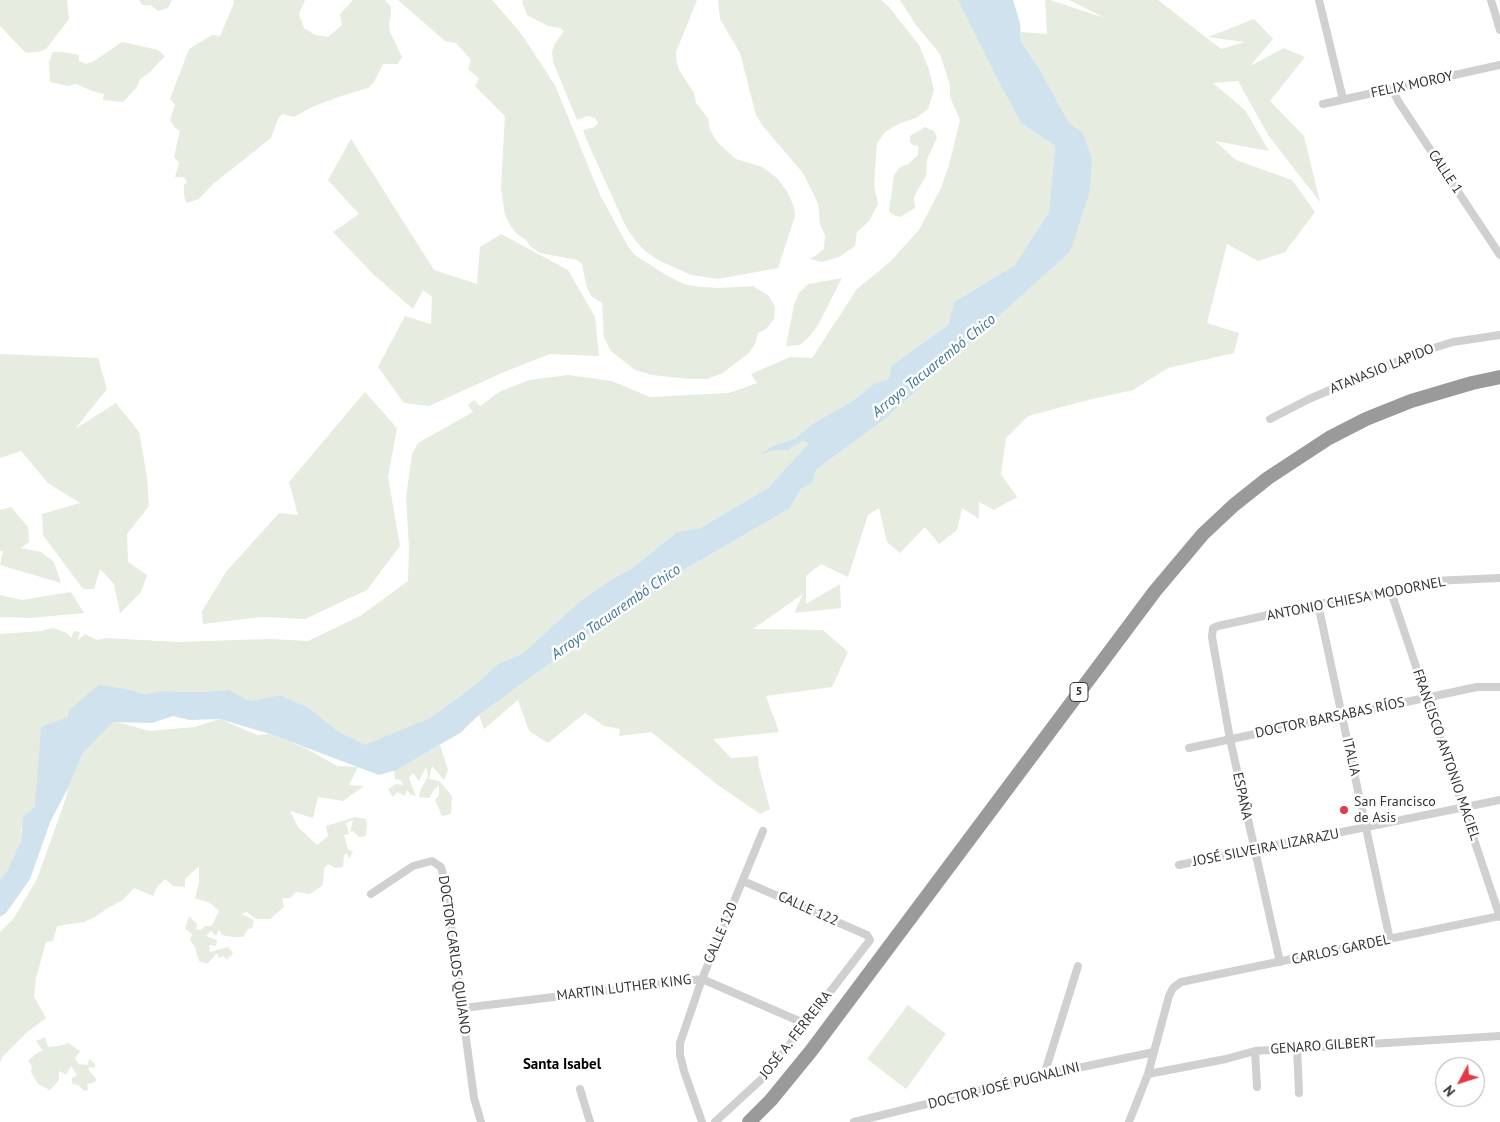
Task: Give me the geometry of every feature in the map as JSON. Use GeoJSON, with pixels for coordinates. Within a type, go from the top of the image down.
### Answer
{"type":"FeatureCollection","features":[{"type":"Feature","properties":{"kind":"highway","name":"5"},"geometry":{"type":"LineString","coordinates":[[749,1122],[771,1100],[811,1051],[1155,591],[1203,534],[1268,478],[1329,438],[1366,419],[1411,401],[1500,377]]}},
{"type":"Feature","properties":{"kind":"street"},"geometry":{"type":"LineString","coordinates":[[1319,0],[1343,99]]}},
{"type":"Feature","properties":{"kind":"street"},"geometry":{"type":"LineString","coordinates":[[1491,0],[1500,30]]}},
{"type":"Feature","properties":{"kind":"street","name":"FELIX MOROY"},"geometry":{"type":"LineString","coordinates":[[1323,104],[1500,66]]}},
{"type":"Feature","properties":{"kind":"street","name":"CALLE 1"},"geometry":{"type":"LineString","coordinates":[[1392,89],[1398,101],[1500,255]]}},
{"type":"Feature","properties":{"kind":"street","name":"ATANASIO LAPIDO"},"geometry":{"type":"LineString","coordinates":[[1270,419],[1309,399],[1417,353],[1453,342],[1500,335]]}},
{"type":"Feature","properties":{"kind":"street","name":"ANTONIO CHIESA MODORNEL"},"geometry":{"type":"LineString","coordinates":[[1213,628],[1318,604],[1391,592],[1433,581],[1500,578]]}},
{"type":"Feature","properties":{"kind":"street","name":"FRANCISCO ANTONIO MACIEL"},"geometry":{"type":"LineString","coordinates":[[1391,592],[1500,917]]}},
{"type":"Feature","properties":{"kind":"street","name":"ITALIA"},"geometry":{"type":"LineString","coordinates":[[1318,604],[1390,940]]}},
{"type":"Feature","properties":{"kind":"street","name":"ESPAÑA"},"geometry":{"type":"LineString","coordinates":[[1213,628],[1212,636],[1230,739],[1280,962]]}},
{"type":"Feature","properties":{"kind":"street","name":"DOCTOR BARSABAS RÍOS"},"geometry":{"type":"LineString","coordinates":[[1189,748],[1477,687],[1500,687]]}},
{"type":"Feature","properties":{"kind":"street","name":"JOSÉ SILVEIRA LIZARAZU"},"geometry":{"type":"LineString","coordinates":[[1178,865],[1500,800]]}},
{"type":"Feature","properties":{"kind":"street","name":"CALLE 120"},"geometry":{"type":"LineString","coordinates":[[702,1122],[680,1055],[680,1043],[702,979],[763,831]]}},
{"type":"Feature","properties":{"kind":"street","name":"DOCTOR CARLOS QUIJANO"},"geometry":{"type":"LineString","coordinates":[[371,894],[413,866],[432,861],[441,867],[445,881],[474,1098],[482,1122]]}},
{"type":"Feature","properties":{"kind":"street","name":"CALLE 122"},"geometry":{"type":"LineString","coordinates":[[743,881],[867,935],[870,940]]}},
{"type":"Feature","properties":{"kind":"street","name":"CARLOS GARDEL"},"geometry":{"type":"LineString","coordinates":[[1154,1052],[1169,996],[1173,988],[1181,982],[1500,917]]}},
{"type":"Feature","properties":{"kind":"street","name":"JOSÉ A. FERREIRA"},"geometry":{"type":"LineString","coordinates":[[715,1122],[766,1075],[870,940]]}},
{"type":"Feature","properties":{"kind":"street"},"geometry":{"type":"LineString","coordinates":[[1044,1075],[1078,966]]}},
{"type":"Feature","properties":{"kind":"street","name":"MARTIN LUTHER KING"},"geometry":{"type":"LineString","coordinates":[[462,1008],[702,979],[806,1024]]}},
{"type":"Feature","properties":{"kind":"street","name":"GENARO GILBERT"},"geometry":{"type":"LineString","coordinates":[[1148,1074],[1226,1059],[1255,1051],[1500,1036]]}},
{"type":"Feature","properties":{"kind":"street"},"geometry":{"type":"LineString","coordinates":[[1297,1047],[1299,1093]]}},
{"type":"Feature","properties":{"kind":"street"},"geometry":{"type":"LineString","coordinates":[[1255,1051],[1257,1087]]}},
{"type":"Feature","properties":{"kind":"street"},"geometry":{"type":"LineString","coordinates":[[1129,1122],[1148,1074],[1154,1052]]}},
{"type":"Feature","properties":{"kind":"street","name":"DOCTOR JOSÉ PUGNALINI"},"geometry":{"type":"LineString","coordinates":[[854,1122],[1044,1075],[1154,1052]]}},
{"type":"Feature","properties":{"kind":"street"},"geometry":{"type":"LineString","coordinates":[[580,1089],[590,1122]]}},
{"type":"Feature","properties":{"kind":"shaded area"},"geometry":{"type":"Polygon","coordinates":[[[0,0],[67,0],[69,19],[46,49],[26,53],[0,26],[0,0]]]}},
{"type":"Feature","properties":{"kind":"shaded area"},"geometry":{"type":"Polygon","coordinates":[[[139,0],[172,0],[168,8],[158,11],[151,5],[142,5],[139,0]]]}},
{"type":"Feature","properties":{"kind":"shaded area"},"geometry":{"type":"Polygon","coordinates":[[[233,0],[305,0],[299,14],[304,28],[315,35],[328,37],[342,25],[340,14],[353,0],[385,0],[391,7],[390,32],[402,57],[398,64],[383,64],[374,82],[368,88],[312,107],[294,117],[282,114],[278,119],[271,138],[213,184],[199,199],[186,203],[184,185],[187,182],[184,177],[175,177],[179,163],[174,157],[180,131],[175,128],[170,120],[175,105],[170,99],[189,49],[212,35],[220,36],[234,3],[233,0]]]}},
{"type":"Feature","properties":{"kind":"shaded area"},"geometry":{"type":"Polygon","coordinates":[[[398,0],[492,0],[520,32],[555,85],[600,195],[629,248],[635,255],[684,284],[719,288],[753,286],[769,296],[775,307],[774,319],[766,329],[758,333],[755,344],[749,353],[721,374],[707,379],[689,379],[652,375],[635,370],[611,351],[604,338],[602,303],[591,296],[587,288],[582,264],[577,260],[540,253],[517,234],[505,215],[501,188],[505,116],[475,86],[479,78],[468,69],[471,60],[456,43],[445,41],[398,0]]]}},
{"type":"Feature","properties":{"kind":"shaded area"},"geometry":{"type":"Polygon","coordinates":[[[523,0],[697,0],[676,52],[679,70],[694,93],[696,103],[708,118],[710,130],[718,143],[736,159],[762,167],[777,178],[787,191],[794,207],[795,216],[778,268],[718,279],[691,275],[658,260],[645,251],[626,227],[587,141],[583,130],[594,127],[598,123],[595,118],[588,116],[577,120],[553,62],[552,53],[554,45],[564,31],[560,28],[548,26],[527,15],[523,0]]]}},
{"type":"Feature","properties":{"kind":"shaded area"},"geometry":{"type":"Polygon","coordinates":[[[718,0],[881,0],[889,7],[919,45],[929,70],[934,90],[928,109],[916,118],[900,123],[885,132],[877,143],[874,185],[878,204],[869,221],[857,232],[855,246],[839,257],[822,262],[810,259],[824,249],[825,235],[820,224],[818,203],[803,173],[762,125],[756,115],[740,53],[720,19],[718,0]]]}},
{"type":"Feature","properties":{"kind":"shaded area"},"geometry":{"type":"Polygon","coordinates":[[[900,0],[958,0],[1021,123],[1055,146],[1049,212],[1015,265],[954,302],[948,325],[891,366],[889,379],[875,383],[851,402],[812,424],[796,438],[772,446],[763,455],[776,450],[788,450],[803,441],[809,443],[768,488],[700,528],[677,532],[631,569],[612,579],[579,602],[522,654],[498,664],[475,685],[430,718],[365,746],[339,732],[309,708],[280,695],[250,701],[229,690],[199,692],[162,691],[145,694],[126,689],[68,717],[35,807],[21,829],[21,841],[7,871],[0,879],[0,634],[41,631],[53,628],[67,633],[71,638],[74,631],[80,632],[78,640],[85,634],[97,640],[106,638],[177,642],[270,639],[308,641],[360,616],[408,581],[409,547],[406,497],[412,454],[418,443],[473,412],[468,405],[474,400],[480,406],[499,392],[529,380],[568,375],[612,381],[650,397],[729,393],[757,383],[751,374],[790,357],[812,358],[857,289],[890,262],[919,230],[941,188],[949,165],[960,120],[950,97],[950,85],[940,54],[916,25],[900,0]]]}},
{"type":"Feature","properties":{"kind":"shaded area"},"geometry":{"type":"Polygon","coordinates":[[[1045,0],[1105,18],[1069,0],[1158,0],[1221,49],[1245,42],[1208,37],[1254,19],[1273,39],[1250,66],[1284,48],[1305,57],[1270,101],[1304,136],[1320,202],[1268,135],[1238,81],[1213,83],[1245,110],[1269,151],[1215,141],[1236,160],[1292,180],[1315,212],[1285,252],[1258,261],[1227,244],[1207,323],[1239,333],[1234,353],[1168,368],[1133,390],[1028,416],[1006,438],[1001,474],[1017,497],[994,510],[979,502],[979,519],[962,508],[957,530],[939,544],[925,527],[900,553],[887,542],[879,508],[868,515],[848,577],[821,564],[806,576],[806,604],[840,584],[841,608],[794,613],[803,594],[753,629],[823,630],[848,652],[832,687],[766,696],[779,732],[713,739],[731,758],[758,756],[770,809],[760,814],[718,785],[651,732],[619,736],[620,729],[604,726],[585,713],[548,743],[529,731],[518,700],[484,729],[479,715],[654,587],[789,509],[801,489],[812,483],[817,469],[885,419],[1070,252],[1082,132],[1046,108],[1040,70],[1021,42],[1021,32],[1047,34],[1045,0]]]}},
{"type":"Feature","properties":{"kind":"shaded area"},"geometry":{"type":"Polygon","coordinates":[[[122,42],[158,50],[165,56],[150,72],[140,79],[137,87],[123,102],[103,100],[104,94],[76,84],[68,86],[50,82],[49,62],[53,52],[79,55],[79,61],[86,64],[94,61],[122,42]]]}},
{"type":"Feature","properties":{"kind":"shaded area"},"geometry":{"type":"Polygon","coordinates":[[[925,127],[934,131],[937,138],[927,159],[926,176],[914,198],[915,208],[900,217],[893,215],[889,211],[894,175],[900,167],[908,164],[918,155],[918,146],[910,142],[910,136],[925,127]]]}},
{"type":"Feature","properties":{"kind":"shaded area"},"geometry":{"type":"Polygon","coordinates":[[[351,139],[434,270],[477,284],[480,247],[501,234],[568,270],[595,317],[599,356],[550,354],[504,372],[429,406],[404,403],[378,367],[405,316],[431,324],[432,297],[423,290],[413,309],[373,274],[333,232],[359,214],[328,180],[351,139]]]}},
{"type":"Feature","properties":{"kind":"shaded area"},"geometry":{"type":"Polygon","coordinates":[[[842,278],[818,325],[809,337],[800,345],[786,346],[794,305],[799,293],[808,284],[842,278]]]}},
{"type":"Feature","properties":{"kind":"shaded area"},"geometry":{"type":"Polygon","coordinates":[[[0,354],[98,358],[107,389],[75,429],[116,403],[139,432],[147,477],[149,506],[127,534],[128,562],[147,575],[141,592],[120,613],[114,584],[100,569],[94,589],[83,589],[43,535],[42,514],[80,503],[48,483],[21,451],[0,458],[0,354]]]}},
{"type":"Feature","properties":{"kind":"shaded area"},"geometry":{"type":"Polygon","coordinates":[[[365,392],[397,428],[388,477],[400,546],[367,590],[305,619],[260,617],[203,624],[202,611],[226,572],[279,513],[298,515],[289,482],[365,392]]]}},
{"type":"Feature","properties":{"kind":"shaded area"},"geometry":{"type":"Polygon","coordinates":[[[11,507],[28,527],[29,542],[21,548],[41,552],[54,562],[61,583],[0,565],[3,551],[0,551],[0,510],[11,507]]]}},
{"type":"Feature","properties":{"kind":"shaded area"},"geometry":{"type":"Polygon","coordinates":[[[71,592],[84,613],[30,618],[0,617],[0,595],[22,600],[71,592]]]}},
{"type":"Feature","properties":{"kind":"shaded area"},"geometry":{"type":"Polygon","coordinates":[[[220,719],[257,735],[270,734],[305,748],[337,766],[358,767],[349,785],[364,786],[343,801],[318,797],[313,818],[290,811],[298,827],[317,845],[328,836],[326,826],[355,817],[366,819],[366,836],[359,837],[353,831],[350,832],[353,820],[346,823],[349,834],[344,835],[348,850],[353,851],[349,859],[347,853],[344,855],[343,867],[335,868],[328,864],[324,868],[323,885],[310,894],[296,892],[290,898],[282,898],[284,907],[270,919],[256,919],[247,912],[241,914],[254,920],[252,928],[248,929],[243,937],[222,935],[219,930],[216,936],[211,931],[206,936],[217,940],[216,946],[209,945],[210,952],[228,947],[233,952],[231,957],[229,955],[228,960],[223,956],[219,958],[217,953],[207,964],[199,961],[195,947],[190,940],[192,934],[185,929],[189,916],[197,924],[196,929],[201,930],[205,926],[212,926],[219,911],[210,903],[195,898],[199,883],[199,866],[185,879],[185,887],[173,886],[165,879],[157,887],[153,896],[134,888],[123,900],[95,917],[84,922],[57,926],[53,941],[46,942],[36,978],[34,997],[46,1018],[26,1033],[3,1056],[0,1063],[0,932],[14,918],[37,879],[68,788],[83,753],[113,721],[150,731],[195,727],[220,719]]]}},
{"type":"Feature","properties":{"kind":"shaded area"},"geometry":{"type":"Polygon","coordinates":[[[440,745],[448,770],[444,780],[432,766],[429,779],[439,781],[452,796],[451,814],[442,816],[435,800],[439,795],[439,785],[429,798],[419,797],[428,776],[426,767],[419,781],[413,773],[409,778],[416,796],[411,795],[407,790],[405,796],[397,792],[393,797],[388,789],[396,784],[404,785],[400,780],[395,779],[394,770],[440,745]]]}},
{"type":"Feature","properties":{"kind":"shaded area"},"geometry":{"type":"Polygon","coordinates":[[[908,1005],[946,1034],[906,1089],[867,1059],[908,1005]]]}},
{"type":"Feature","properties":{"kind":"shaded area"},"geometry":{"type":"Polygon","coordinates":[[[45,1037],[48,1047],[68,1043],[80,1051],[75,1059],[79,1064],[88,1065],[89,1059],[95,1064],[95,1068],[90,1067],[88,1069],[97,1080],[87,1084],[88,1090],[84,1091],[78,1085],[72,1084],[72,1078],[77,1075],[71,1066],[66,1075],[59,1071],[59,1080],[50,1090],[38,1084],[31,1072],[32,1066],[28,1061],[38,1052],[43,1051],[36,1041],[45,1037]]]}},
{"type":"Feature","properties":{"kind":"water"},"geometry":{"type":"Polygon","coordinates":[[[958,0],[1013,0],[1020,23],[1021,42],[1040,70],[1046,107],[1082,132],[1092,158],[1090,191],[1070,252],[885,419],[817,469],[812,483],[801,489],[789,509],[654,587],[479,715],[460,733],[396,770],[379,775],[270,734],[220,719],[189,720],[173,716],[152,723],[113,722],[83,753],[68,788],[51,820],[30,879],[6,913],[0,917],[0,879],[7,871],[21,841],[23,817],[35,807],[41,727],[68,717],[69,710],[99,685],[145,694],[162,691],[199,692],[229,690],[250,701],[280,695],[309,708],[339,732],[365,745],[430,718],[475,685],[498,664],[522,654],[579,602],[612,579],[631,569],[677,532],[700,528],[768,488],[809,443],[803,441],[788,450],[776,450],[761,455],[772,446],[796,438],[812,424],[851,402],[875,383],[889,379],[891,366],[948,325],[954,302],[1015,265],[1049,212],[1055,146],[1021,123],[958,0]]]}},
{"type":"Feature","properties":{"kind":"waterway","name":"Arroyo Tacuarembó Chico"},"geometry":{"type":"LineString","coordinates":[[1035,76],[1064,129]]}},
{"type":"Feature","properties":{"kind":"place","name":"San Francisco de Asis"},"geometry":{"type":"Point","coordinates":[1344,810]}},
{"type":"Feature","properties":{"kind":"district","name":"Santa Isabel"},"geometry":{"type":"Point","coordinates":[562,1065]}}]}
